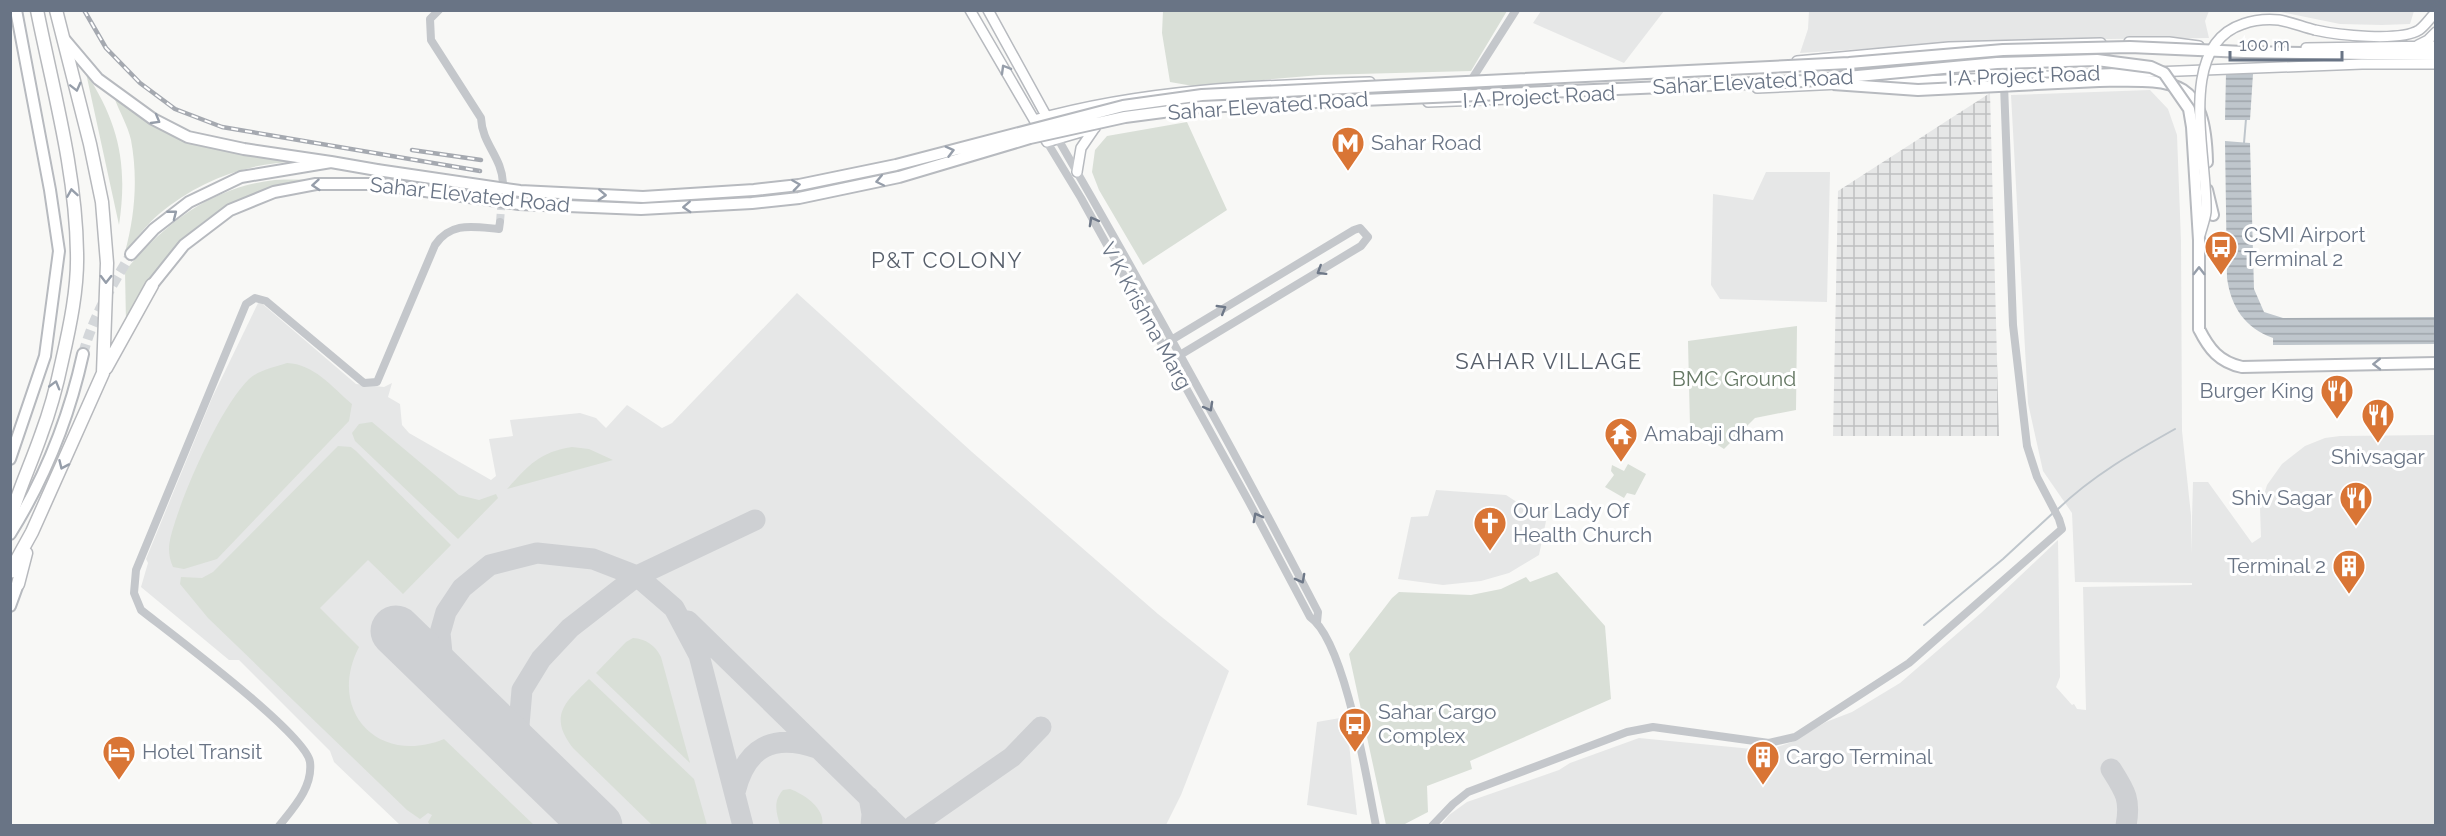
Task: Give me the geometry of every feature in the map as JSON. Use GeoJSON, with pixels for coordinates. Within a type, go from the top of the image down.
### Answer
{"type":"FeatureCollection","features":[{"type":"Feature","properties":{"kind":"highway"},"geometry":{"type":"LineString","coordinates":[[56,10],[102,202],[107,263],[103,373]]}},
{"type":"Feature","properties":{"kind":"highway"},"geometry":{"type":"LineString","coordinates":[[10,520],[13,504],[42,435],[62,361],[75,292],[77,253],[74,205],[65,148],[37,11]]}},
{"type":"Feature","properties":{"kind":"highway"},"geometry":{"type":"LineString","coordinates":[[10,572],[32,532],[103,373],[152,285]]}},
{"type":"Feature","properties":{"kind":"highway"},"geometry":{"type":"LineString","coordinates":[[18,584],[32,532]]}},
{"type":"Feature","properties":{"kind":"main road"},"geometry":{"type":"LineString","coordinates":[[10,459],[45,356],[59,251],[55,217],[16,10]]}},
{"type":"Feature","properties":{"kind":"main road","name":"V K Krishna Marg"},"geometry":{"type":"LineString","coordinates":[[970,10],[1047,142]]}},
{"type":"Feature","properties":{"kind":"main road","name":"V K Krishna Marg"},"geometry":{"type":"LineString","coordinates":[[988,10],[1058,139]]}},
{"type":"Feature","properties":{"kind":"main road"},"geometry":{"type":"LineString","coordinates":[[2199,240],[2206,214],[2200,87],[2210,51],[2217,39],[2227,31],[2251,21],[2280,20],[2334,34],[2374,37],[2408,34],[2419,30],[2436,12]]}},
{"type":"Feature","properties":{"kind":"main road"},"geometry":{"type":"LineString","coordinates":[[2416,46],[2428,40],[2436,32]]}},
{"type":"Feature","properties":{"kind":"main road","name":"Sahar Elevated Road"},"geometry":{"type":"LineString","coordinates":[[65,40],[98,79],[153,119],[188,137],[244,149],[520,190],[643,197],[799,185],[896,165],[1123,106],[1202,95],[1849,63],[2003,50],[2130,47],[2436,55]]}},
{"type":"Feature","properties":{"kind":"main road"},"geometry":{"type":"LineString","coordinates":[[1035,120],[1163,94],[1227,88],[1698,72],[1850,55],[2003,45],[2169,42],[2226,49],[2436,46]]}},
{"type":"Feature","properties":{"kind":"main road","name":"Sahar Elevated Road"},"geometry":{"type":"LineString","coordinates":[[152,285],[184,245],[230,210],[274,192],[316,184],[374,184],[519,204],[641,209],[752,203],[798,198],[899,177],[1030,138],[1125,117],[1201,107],[1804,81],[1997,63],[2097,60],[2151,67],[2164,73],[2189,109],[2199,240],[2199,329],[2214,353],[2222,360],[2242,367],[2436,363]]}},
{"type":"Feature","properties":{"kind":"main road","name":"I A Project Road"},"geometry":{"type":"LineString","coordinates":[[1047,142],[1146,117],[1201,111],[2002,76],[2178,72],[2362,64],[2436,64]]}},
{"type":"Feature","properties":{"kind":"main road"},"geometry":{"type":"LineString","coordinates":[[1804,81],[1918,90],[2099,81],[2147,80],[2165,83],[2187,92],[2196,100],[2204,121],[2207,190],[2213,216]]}},
{"type":"Feature","properties":{"kind":"main road"},"geometry":{"type":"LineString","coordinates":[[1039,101],[1055,109],[1071,111]]}},
{"type":"Feature","properties":{"kind":"main road"},"geometry":{"type":"LineString","coordinates":[[1077,172],[1082,148],[1094,129]]}},
{"type":"Feature","properties":{"kind":"main road"},"geometry":{"type":"LineString","coordinates":[[131,254],[154,229],[189,202],[241,177],[332,162]]}},
{"type":"Feature","properties":{"kind":"main road"},"geometry":{"type":"LineString","coordinates":[[10,534],[31,501],[55,448],[76,386],[83,354]]}},
{"type":"Feature","properties":{"kind":"main road"},"geometry":{"type":"LineString","coordinates":[[10,606],[18,584]]}},
{"type":"Feature","properties":{"kind":"street"},"geometry":{"type":"LineString","coordinates":[[439,10],[430,19],[431,40],[481,117],[482,131],[498,160],[503,183]]}},
{"type":"Feature","properties":{"kind":"street"},"geometry":{"type":"LineString","coordinates":[[1466,101],[1472,79],[1516,10]]}},
{"type":"Feature","properties":{"kind":"street"},"geometry":{"type":"LineString","coordinates":[[1432,825],[1468,792],[1627,732],[1653,727],[1769,743],[1796,737],[1909,663],[2062,530],[2059,519],[2037,477],[2027,446],[2013,325],[2002,76],[2003,45]]}},
{"type":"Feature","properties":{"kind":"street","name":"V K Krishna Marg"},"geometry":{"type":"LineString","coordinates":[[1058,139],[1181,355],[1254,490],[1318,612],[1317,622]]}},
{"type":"Feature","properties":{"kind":"street","name":"V K Krishna Marg"},"geometry":{"type":"LineString","coordinates":[[1047,142],[1081,198],[1161,346],[1246,495],[1310,617],[1317,622],[1334,656],[1360,739],[1377,825]]}},
{"type":"Feature","properties":{"kind":"street"},"geometry":{"type":"LineString","coordinates":[[279,825],[306,789],[310,762],[307,753],[274,717],[141,610],[134,593],[136,570],[246,304],[255,298],[266,301],[364,383],[377,382],[435,244],[441,236],[450,229],[463,226],[499,229],[500,222]]}},
{"type":"Feature","properties":{"kind":"street"},"geometry":{"type":"LineString","coordinates":[[1161,346],[1354,230],[1360,228],[1368,237],[1361,246],[1170,362]]}},
{"type":"Feature","properties":{"kind":"street"},"geometry":{"type":"LineString","coordinates":[[1246,495],[1254,490]]}},
{"type":"Feature","properties":{"kind":"shaded area"},"geometry":{"type":"Polygon","coordinates":[[[1541,11],[1664,11],[1624,63],[1533,23],[1541,11]]]}},
{"type":"Feature","properties":{"kind":"shaded area"},"geometry":{"type":"Polygon","coordinates":[[[1809,11],[2209,11],[2205,21],[2209,38],[2006,40],[1800,53],[1808,29],[1809,11]]]}},
{"type":"Feature","properties":{"kind":"shaded area"},"geometry":{"type":"Polygon","coordinates":[[[2276,11],[2414,11],[2410,24],[2382,25],[2340,24],[2276,11]]]}},
{"type":"Feature","properties":{"kind":"shaded area"},"geometry":{"type":"Polygon","coordinates":[[[2226,73],[2253,74],[2250,120],[2225,120],[2226,73]]]}},
{"type":"Feature","properties":{"kind":"shaded area"},"geometry":{"type":"Polygon","coordinates":[[[2150,90],[2168,109],[2177,135],[2181,241],[2182,431],[2191,515],[2191,554],[2193,482],[2208,482],[2252,543],[2261,537],[2260,508],[2267,485],[2282,464],[2305,446],[2325,438],[2340,436],[2435,435],[2435,825],[1440,826],[1449,815],[1467,802],[1559,770],[1570,763],[1639,738],[1752,749],[1777,747],[1792,742],[1826,722],[1852,712],[1900,683],[1981,613],[2058,540],[2060,677],[2056,687],[2077,709],[2086,710],[2083,587],[2192,585],[2192,583],[2075,582],[2072,513],[2043,471],[2028,403],[2011,95],[2150,90]]]}},
{"type":"Feature","properties":{"kind":"shaded area"},"geometry":{"type":"Polygon","coordinates":[[[1990,93],[1999,436],[1833,436],[1838,191],[1990,93]]]}},
{"type":"Feature","properties":{"kind":"shaded area"},"geometry":{"type":"Polygon","coordinates":[[[2225,141],[2250,143],[2254,289],[2264,312],[2283,318],[2435,317],[2435,344],[2273,345],[2273,338],[2263,334],[2247,322],[2236,307],[2227,278],[2225,141]]]}},
{"type":"Feature","properties":{"kind":"shaded area"},"geometry":{"type":"Polygon","coordinates":[[[1766,172],[1830,172],[1827,302],[1720,299],[1711,285],[1713,194],[1753,200],[1766,172]]]}},
{"type":"Feature","properties":{"kind":"shaded area"},"geometry":{"type":"Polygon","coordinates":[[[797,293],[972,452],[1158,614],[1229,671],[1181,795],[1166,825],[400,825],[334,762],[330,751],[239,660],[229,660],[141,587],[148,563],[146,559],[212,398],[259,301],[356,384],[384,387],[392,383],[388,397],[400,404],[402,425],[409,433],[491,480],[496,476],[489,439],[513,436],[510,420],[580,413],[596,418],[606,428],[627,405],[662,428],[672,423],[797,293]]]}},
{"type":"Feature","properties":{"kind":"shaded area"},"geometry":{"type":"Polygon","coordinates":[[[1436,490],[1506,495],[1546,521],[1539,555],[1509,573],[1481,581],[1443,585],[1398,579],[1411,517],[1428,516],[1436,490]]]}},
{"type":"Feature","properties":{"kind":"shaded area"},"geometry":{"type":"Polygon","coordinates":[[[1346,717],[1357,815],[1307,805],[1317,722],[1346,717]]]}},
{"type":"Feature","properties":{"kind":"green space"},"geometry":{"type":"Polygon","coordinates":[[[1163,11],[1507,11],[1471,71],[1320,75],[1193,86],[1170,82],[1162,33],[1163,11]]]}},
{"type":"Feature","properties":{"kind":"green space"},"geometry":{"type":"Polygon","coordinates":[[[86,73],[106,109],[118,145],[122,183],[119,225],[86,73]]]}},
{"type":"Feature","properties":{"kind":"green space"},"geometry":{"type":"Polygon","coordinates":[[[114,97],[147,122],[182,139],[220,150],[298,162],[261,165],[207,183],[174,202],[159,214],[125,252],[133,210],[135,182],[130,135],[114,97]]]}},
{"type":"Feature","properties":{"kind":"green space"},"geometry":{"type":"Polygon","coordinates":[[[1187,122],[1227,210],[1143,265],[1099,190],[1092,172],[1095,150],[1107,136],[1187,122]]]}},
{"type":"Feature","properties":{"kind":"green space"},"geometry":{"type":"Polygon","coordinates":[[[312,179],[238,201],[197,227],[164,260],[137,301],[126,323],[125,271],[173,223],[210,199],[231,190],[275,180],[312,179]]]}},
{"type":"Feature","properties":{"kind":"green space","name":"BMC Ground"},"geometry":{"type":"Polygon","coordinates":[[[1797,326],[1796,410],[1755,418],[1724,449],[1690,427],[1688,341],[1797,326]]]}},
{"type":"Feature","properties":{"kind":"green space"},"geometry":{"type":"Polygon","coordinates":[[[287,363],[306,367],[314,372],[352,404],[349,421],[217,559],[184,569],[173,567],[169,547],[182,502],[202,455],[226,410],[249,379],[262,371],[287,363]]]}},
{"type":"Feature","properties":{"kind":"green space"},"geometry":{"type":"Polygon","coordinates":[[[372,422],[459,495],[479,500],[496,494],[498,498],[458,539],[355,441],[352,433],[359,424],[372,422]]]}},
{"type":"Feature","properties":{"kind":"green space"},"geometry":{"type":"Polygon","coordinates":[[[338,446],[351,447],[356,451],[451,545],[403,594],[368,560],[320,608],[359,647],[351,670],[349,692],[354,711],[365,727],[380,739],[399,745],[420,745],[444,739],[534,825],[430,825],[428,822],[432,815],[428,813],[420,819],[407,810],[208,618],[180,584],[181,577],[202,578],[213,572],[338,446]]]}},
{"type":"Feature","properties":{"kind":"green space"},"geometry":{"type":"Polygon","coordinates":[[[572,447],[589,449],[613,460],[507,489],[542,456],[572,447]]]}},
{"type":"Feature","properties":{"kind":"green space"},"geometry":{"type":"Polygon","coordinates":[[[1628,464],[1646,474],[1635,495],[1627,493],[1624,498],[1605,487],[1614,475],[1611,471],[1612,465],[1624,471],[1628,464]]]}},
{"type":"Feature","properties":{"kind":"green space"},"geometry":{"type":"Polygon","coordinates":[[[1557,572],[1605,626],[1611,699],[1470,761],[1472,769],[1427,786],[1428,812],[1403,825],[1386,825],[1349,654],[1399,592],[1471,595],[1501,589],[1526,577],[1530,582],[1557,572]]]}},
{"type":"Feature","properties":{"kind":"green space"},"geometry":{"type":"Polygon","coordinates":[[[633,638],[650,643],[661,657],[690,763],[596,673],[626,642],[633,638]]]}},
{"type":"Feature","properties":{"kind":"green space"},"geometry":{"type":"Polygon","coordinates":[[[589,679],[694,779],[707,825],[652,825],[573,748],[562,727],[561,718],[567,703],[589,679]]]}},
{"type":"Feature","properties":{"kind":"green space"},"geometry":{"type":"Polygon","coordinates":[[[790,789],[813,803],[821,813],[822,825],[780,825],[777,811],[778,798],[783,790],[790,789]]]}},
{"type":"Feature","properties":{"kind":"waterway"},"geometry":{"type":"LineString","coordinates":[[2244,143],[2246,119]]}},
{"type":"Feature","properties":{"kind":"waterway"},"geometry":{"type":"LineString","coordinates":[[2058,509],[2099,475],[2175,429]]}},
{"type":"Feature","properties":{"kind":"waterway"},"geometry":{"type":"LineString","coordinates":[[1924,625],[2003,559],[2053,513]]}},
{"type":"Feature","properties":{"kind":"taxiway"},"geometry":{"type":"LineString","coordinates":[[539,770],[525,749],[519,725],[522,690],[541,659],[570,628],[637,576],[755,520]]}},
{"type":"Feature","properties":{"kind":"taxiway"},"geometry":{"type":"LineString","coordinates":[[460,694],[443,663],[440,633],[446,612],[462,588],[490,565],[537,553],[593,559],[637,576],[674,608],[699,655],[743,826]]}},
{"type":"Feature","properties":{"kind":"taxiway"},"geometry":{"type":"LineString","coordinates":[[688,621],[898,826]]}},
{"type":"Feature","properties":{"kind":"taxiway"},"geometry":{"type":"LineString","coordinates":[[913,826],[1012,757],[1041,727]]}},
{"type":"Feature","properties":{"kind":"taxiway"},"geometry":{"type":"LineString","coordinates":[[735,792],[746,764],[754,754],[764,748],[775,743],[787,742],[817,748]]}},
{"type":"Feature","properties":{"kind":"taxiway"},"geometry":{"type":"LineString","coordinates":[[2111,769],[2126,796],[2128,809],[2126,826]]}},
{"type":"Feature","properties":{"kind":"taxiway"},"geometry":{"type":"LineString","coordinates":[[869,797],[872,814],[871,826]]}},
{"type":"Feature","properties":{"kind":"runway"},"geometry":{"type":"LineString","coordinates":[[396,631],[597,826]]}},
{"type":"Feature","properties":{"kind":"tunnel"},"geometry":{"type":"LineString","coordinates":[[500,222],[503,184]]}},
{"type":"Feature","properties":{"kind":"tunnel"},"geometry":{"type":"LineString","coordinates":[[83,354],[97,315],[131,254]]}},
{"type":"Feature","properties":{"kind":"railway"},"geometry":{"type":"LineString","coordinates":[[84,10],[106,48],[140,83],[175,109],[222,127],[480,171]]}},
{"type":"Feature","properties":{"kind":"railway"},"geometry":{"type":"LineString","coordinates":[[412,150],[481,160]]}},
{"type":"Feature","properties":{"kind":"place","name":"Sahar Road"},"geometry":{"type":"Point","coordinates":[1348,172]}},
{"type":"Feature","properties":{"kind":"place","name":"CSMI Airport Terminal 2"},"geometry":{"type":"Point","coordinates":[2221,276]}},
{"type":"Feature","properties":{"kind":"place","name":"Burger King"},"geometry":{"type":"Point","coordinates":[2337,420]}},
{"type":"Feature","properties":{"kind":"place","name":"Shivsagar"},"geometry":{"type":"Point","coordinates":[2378,444]}},
{"type":"Feature","properties":{"kind":"place","name":"Amabaji dham"},"geometry":{"type":"Point","coordinates":[1621,463]}},
{"type":"Feature","properties":{"kind":"place","name":"Shiv Sagar"},"geometry":{"type":"Point","coordinates":[2356,527]}},
{"type":"Feature","properties":{"kind":"place","name":"Our Lady Of Health Church"},"geometry":{"type":"Point","coordinates":[1490,552]}},
{"type":"Feature","properties":{"kind":"place","name":"Terminal 2"},"geometry":{"type":"Point","coordinates":[2349,595]}},
{"type":"Feature","properties":{"kind":"place","name":"Sahar Cargo Complex"},"geometry":{"type":"Point","coordinates":[1355,753]}},
{"type":"Feature","properties":{"kind":"place","name":"Hotel Transit"},"geometry":{"type":"Point","coordinates":[119,781]}},
{"type":"Feature","properties":{"kind":"place","name":"Cargo Terminal"},"geometry":{"type":"Point","coordinates":[1763,786]}},
{"type":"Feature","properties":{"kind":"district","name":"P&T COLONY"},"geometry":{"type":"Point","coordinates":[947,260]}},
{"type":"Feature","properties":{"kind":"district","name":"SAHAR VILLAGE"},"geometry":{"type":"Point","coordinates":[1549,361]}}]}
